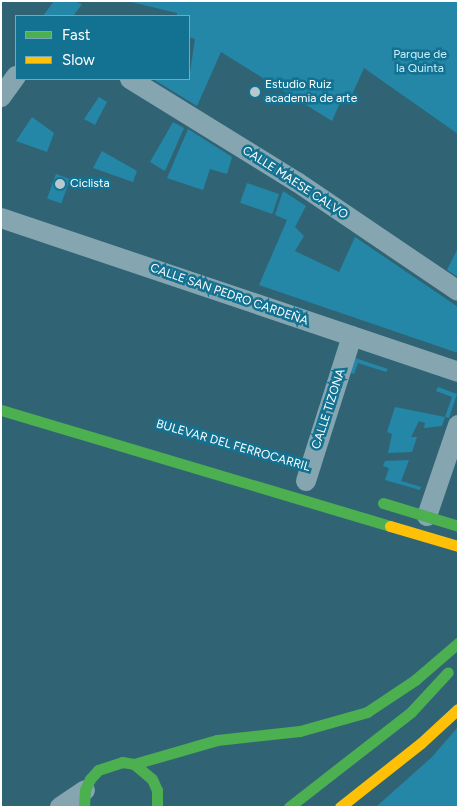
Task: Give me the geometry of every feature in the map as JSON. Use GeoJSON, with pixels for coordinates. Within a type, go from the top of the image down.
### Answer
{"type":"FeatureCollection","features":[{"type":"Feature","properties":{"kind":"main road"},"geometry":{"type":"LineString","coordinates":[[1,410],[458,546]]}},
{"type":"Feature","properties":{"kind":"main road"},"geometry":{"type":"LineString","coordinates":[[371,500],[429,509],[458,526]]}},
{"type":"Feature","properties":{"kind":"main road"},"geometry":{"type":"LineString","coordinates":[[354,514],[369,511],[458,538]]}},
{"type":"Feature","properties":{"kind":"main road"},"geometry":{"type":"LineString","coordinates":[[84,798],[98,770],[122,762],[134,764],[217,740],[300,731],[367,712],[415,680],[458,643]]}},
{"type":"Feature","properties":{"kind":"main road"},"geometry":{"type":"LineString","coordinates":[[290,807],[411,712],[458,662]]}},
{"type":"Feature","properties":{"kind":"main road"},"geometry":{"type":"LineString","coordinates":[[408,770],[458,709]]}},
{"type":"Feature","properties":{"kind":"main road"},"geometry":{"type":"LineString","coordinates":[[340,807],[421,743],[458,709]]}},
{"type":"Feature","properties":{"kind":"main road"},"geometry":{"type":"LineString","coordinates":[[134,764],[152,779],[157,790],[158,807]]}},
{"type":"Feature","properties":{"kind":"street"},"geometry":{"type":"LineString","coordinates":[[1,97],[15,77]]}},
{"type":"Feature","properties":{"kind":"street","name":"CALLE MAESE CALVO"},"geometry":{"type":"LineString","coordinates":[[132,80],[297,182],[458,291]]}},
{"type":"Feature","properties":{"kind":"street","name":"CALLE SAN PEDRO CARDEÑA"},"geometry":{"type":"LineString","coordinates":[[1,218],[458,372]]}},
{"type":"Feature","properties":{"kind":"street","name":"CALLE TIZONA"},"geometry":{"type":"LineString","coordinates":[[306,481],[352,336]]}},
{"type":"Feature","properties":{"kind":"street"},"geometry":{"type":"LineString","coordinates":[[429,509],[458,425]]}},
{"type":"Feature","properties":{"kind":"street"},"geometry":{"type":"LineString","coordinates":[[60,807],[84,798]]}},
{"type":"Feature","properties":{"kind":"green space"},"geometry":{"type":"Polygon","coordinates":[[[54,1],[72,1],[82,4],[74,15],[44,15],[54,1]]]}},
{"type":"Feature","properties":{"kind":"green space","name":"Parque de la Quinta"},"geometry":{"type":"Polygon","coordinates":[[[127,1],[458,1],[458,134],[364,68],[350,99],[343,96],[332,121],[221,52],[197,106],[155,80],[190,80],[195,39],[190,37],[190,15],[177,15],[177,13],[127,1]]]}},
{"type":"Feature","properties":{"kind":"green space"},"geometry":{"type":"Polygon","coordinates":[[[99,97],[107,102],[95,125],[84,119],[99,97]]]}},
{"type":"Feature","properties":{"kind":"green space"},"geometry":{"type":"Polygon","coordinates":[[[32,117],[54,133],[47,152],[16,141],[32,117]]]}},
{"type":"Feature","properties":{"kind":"green space"},"geometry":{"type":"Polygon","coordinates":[[[173,122],[184,128],[165,171],[150,162],[173,122]]]}},
{"type":"Feature","properties":{"kind":"green space"},"geometry":{"type":"Polygon","coordinates":[[[188,129],[232,157],[227,174],[210,169],[203,190],[167,178],[188,129]]]}},
{"type":"Feature","properties":{"kind":"green space"},"geometry":{"type":"Polygon","coordinates":[[[102,151],[137,171],[133,182],[93,168],[102,151]]]}},
{"type":"Feature","properties":{"kind":"green space"},"geometry":{"type":"Polygon","coordinates":[[[56,174],[70,179],[61,204],[47,198],[56,174]]]}},
{"type":"Feature","properties":{"kind":"green space"},"geometry":{"type":"Polygon","coordinates":[[[247,183],[279,194],[272,214],[240,203],[247,183]]]}},
{"type":"Feature","properties":{"kind":"green space"},"geometry":{"type":"Polygon","coordinates":[[[283,191],[306,206],[295,227],[304,236],[295,251],[339,272],[355,237],[458,307],[458,353],[259,285],[287,220],[275,215],[283,191]]]}},
{"type":"Feature","properties":{"kind":"green space"},"geometry":{"type":"Polygon","coordinates":[[[458,248],[458,277],[447,270],[458,248]]]}},
{"type":"Feature","properties":{"kind":"green space"},"geometry":{"type":"Polygon","coordinates":[[[352,357],[388,369],[386,372],[358,363],[354,374],[348,372],[352,357]]]}},
{"type":"Feature","properties":{"kind":"green space"},"geometry":{"type":"Polygon","coordinates":[[[438,387],[457,394],[449,418],[445,417],[452,397],[436,391],[438,387]]]}},
{"type":"Feature","properties":{"kind":"green space"},"geometry":{"type":"Polygon","coordinates":[[[395,407],[445,417],[442,426],[424,428],[425,423],[419,421],[411,437],[417,437],[412,452],[388,453],[392,434],[387,432],[395,407]]]}},
{"type":"Feature","properties":{"kind":"green space"},"geometry":{"type":"Polygon","coordinates":[[[409,460],[401,481],[421,487],[420,490],[385,480],[389,468],[383,466],[385,461],[409,460]]]}},
{"type":"Feature","properties":{"kind":"green space"},"geometry":{"type":"Polygon","coordinates":[[[458,727],[458,807],[376,807],[432,757],[458,727]]]}},
{"type":"Feature","properties":{"kind":"traffic: fast"},"geometry":{"type":"LineString","coordinates":[[1,410],[390,526]]}},
{"type":"Feature","properties":{"kind":"traffic: fast"},"geometry":{"type":"LineString","coordinates":[[383,503],[458,526]]}},
{"type":"Feature","properties":{"kind":"traffic: fast"},"geometry":{"type":"LineString","coordinates":[[134,764],[217,740],[300,731],[367,712],[415,680],[458,643]]}},
{"type":"Feature","properties":{"kind":"traffic: fast"},"geometry":{"type":"LineString","coordinates":[[289,807],[411,712],[448,672]]}},
{"type":"Feature","properties":{"kind":"traffic: fast"},"geometry":{"type":"LineString","coordinates":[[84,807],[85,790],[90,779],[98,770],[122,762],[134,764],[152,779],[157,790],[157,807]]}},
{"type":"Feature","properties":{"kind":"traffic: slow"},"geometry":{"type":"LineString","coordinates":[[390,526],[458,546]]}},
{"type":"Feature","properties":{"kind":"traffic: slow"},"geometry":{"type":"LineString","coordinates":[[340,807],[421,743],[458,709]]}},
{"type":"Feature","properties":{"kind":"place","name":"Estudio Ruiz academia de arte"},"geometry":{"type":"Point","coordinates":[255,92]}},
{"type":"Feature","properties":{"kind":"place","name":"Ciclista"},"geometry":{"type":"Point","coordinates":[60,184]}}]}
